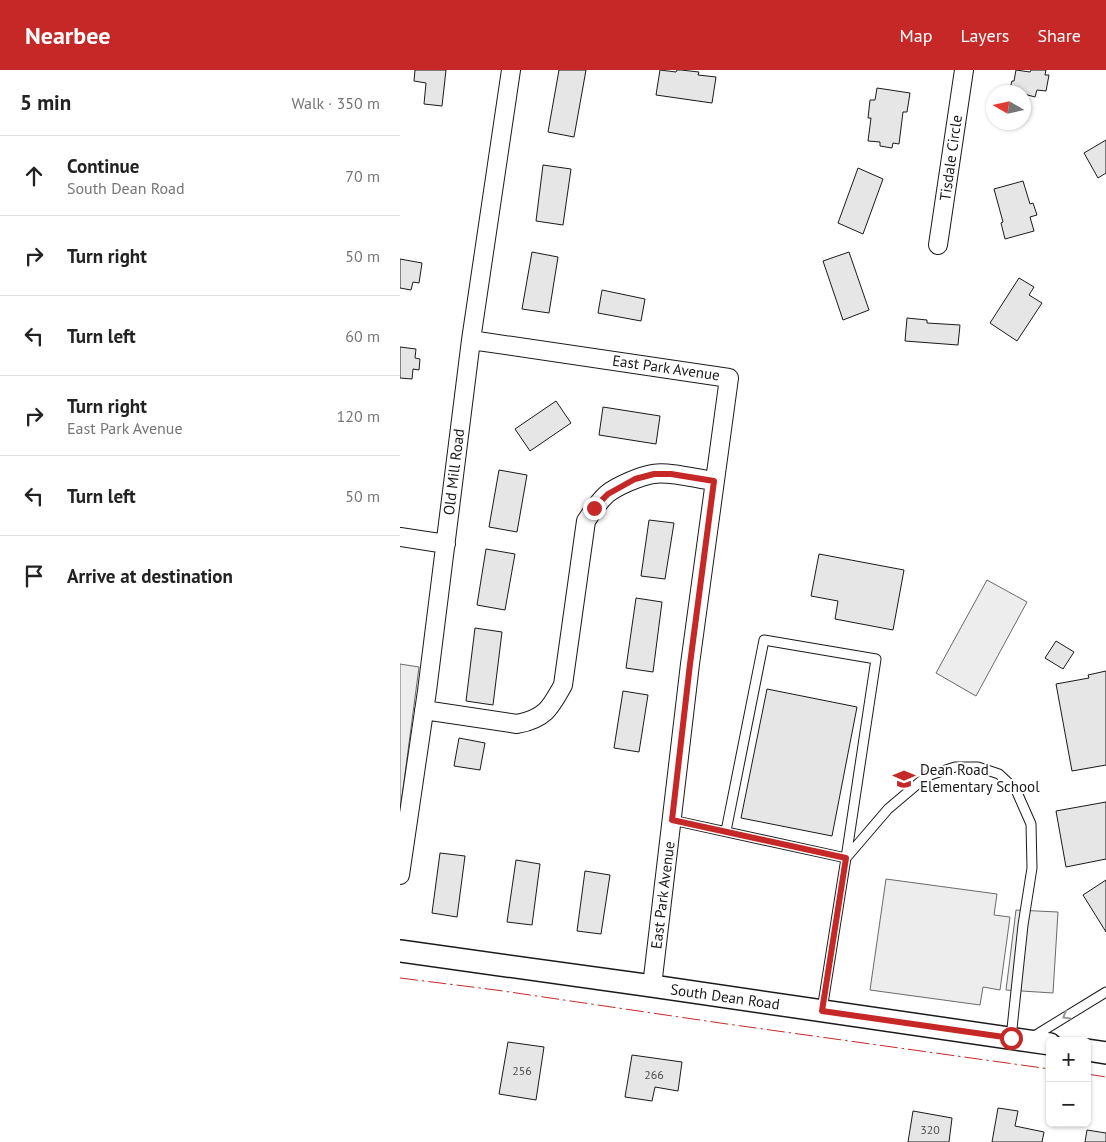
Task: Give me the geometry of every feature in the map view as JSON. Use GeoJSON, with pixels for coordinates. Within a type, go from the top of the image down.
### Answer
{"type":"FeatureCollection","features":[{"type":"Feature","properties":{"kind":"street","name":"Old Mill Road"},"geometry":{"type":"LineString","coordinates":[[400,875],[424,710],[471,340],[511,70]]}},
{"type":"Feature","properties":{"kind":"street","name":"Tisdale Circle"},"geometry":{"type":"LineString","coordinates":[[938,245],[964,70]]}},
{"type":"Feature","properties":{"kind":"street","name":"East Park Avenue"},"geometry":{"type":"LineString","coordinates":[[471,340],[729,378],[690,664],[652,986]]}},
{"type":"Feature","properties":{"kind":"street"},"geometry":{"type":"LineString","coordinates":[[424,710],[517,724],[539,717],[547,710],[563,685],[586,522],[594,508],[608,494],[635,479],[654,474],[671,474],[714,481]]}},
{"type":"Feature","properties":{"kind":"street"},"geometry":{"type":"LineString","coordinates":[[400,537],[446,544]]}},
{"type":"Feature","properties":{"kind":"street","name":"South Dean Road"},"geometry":{"type":"LineString","coordinates":[[400,951],[1046,1043]]}},
{"type":"Feature","properties":{"kind":"street"},"geometry":{"type":"LineString","coordinates":[[1091,1051],[1106,1053]]}},
{"type":"Feature","properties":{"kind":"lane"},"geometry":{"type":"LineString","coordinates":[[726,831],[764,640],[876,659],[822,1011]]}},
{"type":"Feature","properties":{"kind":"lane"},"geometry":{"type":"LineString","coordinates":[[846,858],[888,809],[927,776],[955,767],[978,767],[1000,774],[1016,790],[1031,824],[1032,868],[1023,925],[1018,1039]]}},
{"type":"Feature","properties":{"kind":"lane"},"geometry":{"type":"LineString","coordinates":[[672,820],[846,858]]}},
{"type":"Feature","properties":{"kind":"lane"},"geometry":{"type":"LineString","coordinates":[[1018,1039],[1106,992]]}},
{"type":"Feature","properties":{"kind":"shaded area"},"geometry":{"type":"Polygon","coordinates":[[[987,580],[1027,602],[976,696],[936,673],[987,580]]]}},
{"type":"Feature","properties":{"kind":"shaded area"},"geometry":{"type":"Polygon","coordinates":[[[400,664],[419,667],[400,812],[400,664]]]}},
{"type":"Feature","properties":{"kind":"shaded area"},"geometry":{"type":"Polygon","coordinates":[[[886,879],[997,894],[994,915],[1010,917],[1000,990],[983,987],[980,1005],[870,990],[886,879]]]}},
{"type":"Feature","properties":{"kind":"shaded area"},"geometry":{"type":"Polygon","coordinates":[[[1016,910],[1058,912],[1053,993],[1006,990],[1016,910]]]}},
{"type":"Feature","properties":{"kind":"building"},"geometry":{"type":"Polygon","coordinates":[[[415,70],[446,70],[442,106],[424,104],[426,83],[414,81],[415,70]]]}},
{"type":"Feature","properties":{"kind":"building"},"geometry":{"type":"Polygon","coordinates":[[[559,70],[586,70],[574,137],[548,132],[559,70]]]}},
{"type":"Feature","properties":{"kind":"building"},"geometry":{"type":"Polygon","coordinates":[[[660,70],[699,72],[698,75],[716,77],[712,103],[656,95],[660,70]]]}},
{"type":"Feature","properties":{"kind":"building"},"geometry":{"type":"Polygon","coordinates":[[[1016,70],[1030,72],[1031,70],[1046,70],[1045,75],[1049,75],[1046,91],[1037,90],[1035,97],[1031,96],[1031,85],[1011,85],[1012,81],[1014,81],[1016,70]]]}},
{"type":"Feature","properties":{"kind":"building"},"geometry":{"type":"Polygon","coordinates":[[[877,88],[910,93],[907,112],[903,112],[899,144],[893,143],[892,148],[880,146],[880,142],[868,141],[871,118],[868,118],[870,100],[875,100],[877,88]]]}},
{"type":"Feature","properties":{"kind":"building"},"geometry":{"type":"Polygon","coordinates":[[[1106,140],[1106,173],[1098,178],[1084,153],[1106,140]]]}},
{"type":"Feature","properties":{"kind":"building"},"geometry":{"type":"Polygon","coordinates":[[[543,165],[571,169],[563,225],[536,221],[543,165]]]}},
{"type":"Feature","properties":{"kind":"building"},"geometry":{"type":"Polygon","coordinates":[[[858,168],[883,179],[863,234],[838,223],[858,168]]]}},
{"type":"Feature","properties":{"kind":"building"},"geometry":{"type":"Polygon","coordinates":[[[1023,181],[1030,204],[1033,203],[1037,215],[1030,217],[1034,231],[1005,239],[1001,223],[1003,222],[994,189],[1023,181]]]}},
{"type":"Feature","properties":{"kind":"building"},"geometry":{"type":"Polygon","coordinates":[[[532,252],[558,257],[549,313],[522,309],[532,252]]]}},
{"type":"Feature","properties":{"kind":"building"},"geometry":{"type":"Polygon","coordinates":[[[849,252],[869,310],[843,320],[823,261],[849,252]]]}},
{"type":"Feature","properties":{"kind":"building"},"geometry":{"type":"Polygon","coordinates":[[[400,259],[422,263],[419,283],[413,282],[411,290],[400,288],[400,259]]]}},
{"type":"Feature","properties":{"kind":"building"},"geometry":{"type":"Polygon","coordinates":[[[1019,278],[1034,287],[1029,295],[1042,303],[1017,341],[990,323],[1019,278]]]}},
{"type":"Feature","properties":{"kind":"building"},"geometry":{"type":"Polygon","coordinates":[[[602,290],[645,299],[641,321],[598,313],[602,290]]]}},
{"type":"Feature","properties":{"kind":"building"},"geometry":{"type":"Polygon","coordinates":[[[907,318],[927,320],[927,323],[960,325],[958,345],[905,341],[907,318]]]}},
{"type":"Feature","properties":{"kind":"building"},"geometry":{"type":"Polygon","coordinates":[[[400,347],[416,349],[415,358],[420,359],[419,370],[413,369],[412,379],[400,378],[400,347]]]}},
{"type":"Feature","properties":{"kind":"building"},"geometry":{"type":"Polygon","coordinates":[[[556,401],[571,423],[530,451],[515,429],[556,401]]]}},
{"type":"Feature","properties":{"kind":"building"},"geometry":{"type":"Polygon","coordinates":[[[603,407],[660,416],[656,444],[599,435],[603,407]]]}},
{"type":"Feature","properties":{"kind":"building"},"geometry":{"type":"Polygon","coordinates":[[[499,470],[527,475],[517,532],[489,527],[499,470]]]}},
{"type":"Feature","properties":{"kind":"building"},"geometry":{"type":"Polygon","coordinates":[[[649,520],[674,523],[665,579],[641,576],[649,520]]]}},
{"type":"Feature","properties":{"kind":"building"},"geometry":{"type":"Polygon","coordinates":[[[486,549],[515,554],[505,610],[477,605],[486,549]]]}},
{"type":"Feature","properties":{"kind":"building"},"geometry":{"type":"Polygon","coordinates":[[[819,554],[904,570],[893,630],[835,619],[838,601],[811,596],[819,554]]]}},
{"type":"Feature","properties":{"kind":"building"},"geometry":{"type":"Polygon","coordinates":[[[636,598],[662,602],[653,672],[626,668],[636,598]]]}},
{"type":"Feature","properties":{"kind":"building"},"geometry":{"type":"Polygon","coordinates":[[[475,628],[502,632],[493,705],[466,701],[475,628]]]}},
{"type":"Feature","properties":{"kind":"building"},"geometry":{"type":"Polygon","coordinates":[[[1056,641],[1074,652],[1063,669],[1045,658],[1056,641]]]}},
{"type":"Feature","properties":{"kind":"building","name":"Dean Road Elementary School"},"geometry":{"type":"Polygon","coordinates":[[[1106,671],[1106,765],[1072,771],[1056,684],[1089,678],[1088,675],[1106,671]]]}},
{"type":"Feature","properties":{"kind":"building"},"geometry":{"type":"Polygon","coordinates":[[[767,689],[857,707],[832,836],[741,818],[767,689]]]}},
{"type":"Feature","properties":{"kind":"building"},"geometry":{"type":"Polygon","coordinates":[[[623,691],[648,695],[639,752],[614,748],[623,691]]]}},
{"type":"Feature","properties":{"kind":"building"},"geometry":{"type":"Polygon","coordinates":[[[459,738],[485,743],[480,770],[454,766],[459,738]]]}},
{"type":"Feature","properties":{"kind":"building","name":"Dean Road Elementary School"},"geometry":{"type":"Polygon","coordinates":[[[1106,802],[1106,859],[1066,867],[1056,811],[1106,802]]]}},
{"type":"Feature","properties":{"kind":"building"},"geometry":{"type":"Polygon","coordinates":[[[440,853],[465,856],[457,917],[432,913],[440,853]]]}},
{"type":"Feature","properties":{"kind":"building"},"geometry":{"type":"Polygon","coordinates":[[[516,860],[540,864],[532,925],[507,922],[516,860]]]}},
{"type":"Feature","properties":{"kind":"building"},"geometry":{"type":"Polygon","coordinates":[[[585,871],[610,875],[601,934],[577,931],[585,871]]]}},
{"type":"Feature","properties":{"kind":"building"},"geometry":{"type":"Polygon","coordinates":[[[1106,880],[1106,932],[1083,895],[1106,880]]]}},
{"type":"Feature","properties":{"kind":"building"},"geometry":{"type":"Polygon","coordinates":[[[508,1042],[544,1047],[536,1100],[499,1094],[508,1042]]]}},
{"type":"Feature","properties":{"kind":"building"},"geometry":{"type":"Polygon","coordinates":[[[632,1055],[682,1062],[678,1091],[655,1087],[652,1101],[625,1097],[632,1055]]]}},
{"type":"Feature","properties":{"kind":"building"},"geometry":{"type":"Polygon","coordinates":[[[998,1108],[1018,1111],[1015,1126],[1044,1132],[1042,1142],[992,1142],[998,1108]]]}},
{"type":"Feature","properties":{"kind":"building"},"geometry":{"type":"Polygon","coordinates":[[[913,1111],[952,1118],[949,1142],[908,1142],[913,1111]]]}},
{"type":"Feature","properties":{"kind":"building"},"geometry":{"type":"Polygon","coordinates":[[[1087,1130],[1106,1133],[1106,1142],[1085,1142],[1087,1130]]]}},
{"type":"Feature","properties":{"kind":"power"},"geometry":{"type":"LineString","coordinates":[[400,978],[1046,1068]]}},
{"type":"Feature","properties":{"kind":"power"},"geometry":{"type":"LineString","coordinates":[[1091,1075],[1106,1077]]}},
{"type":"Feature","properties":{"kind":"place","name":"Dean Road Elementary School"},"geometry":{"type":"Point","coordinates":[904,779]}},
{"type":"Feature","properties":{"kind":"route"},"geometry":{"type":"LineString","coordinates":[[594,508],[608,494],[635,479],[654,474],[671,474],[714,481],[672,820],[846,858],[822,1011],[1011,1038]]}}]}
